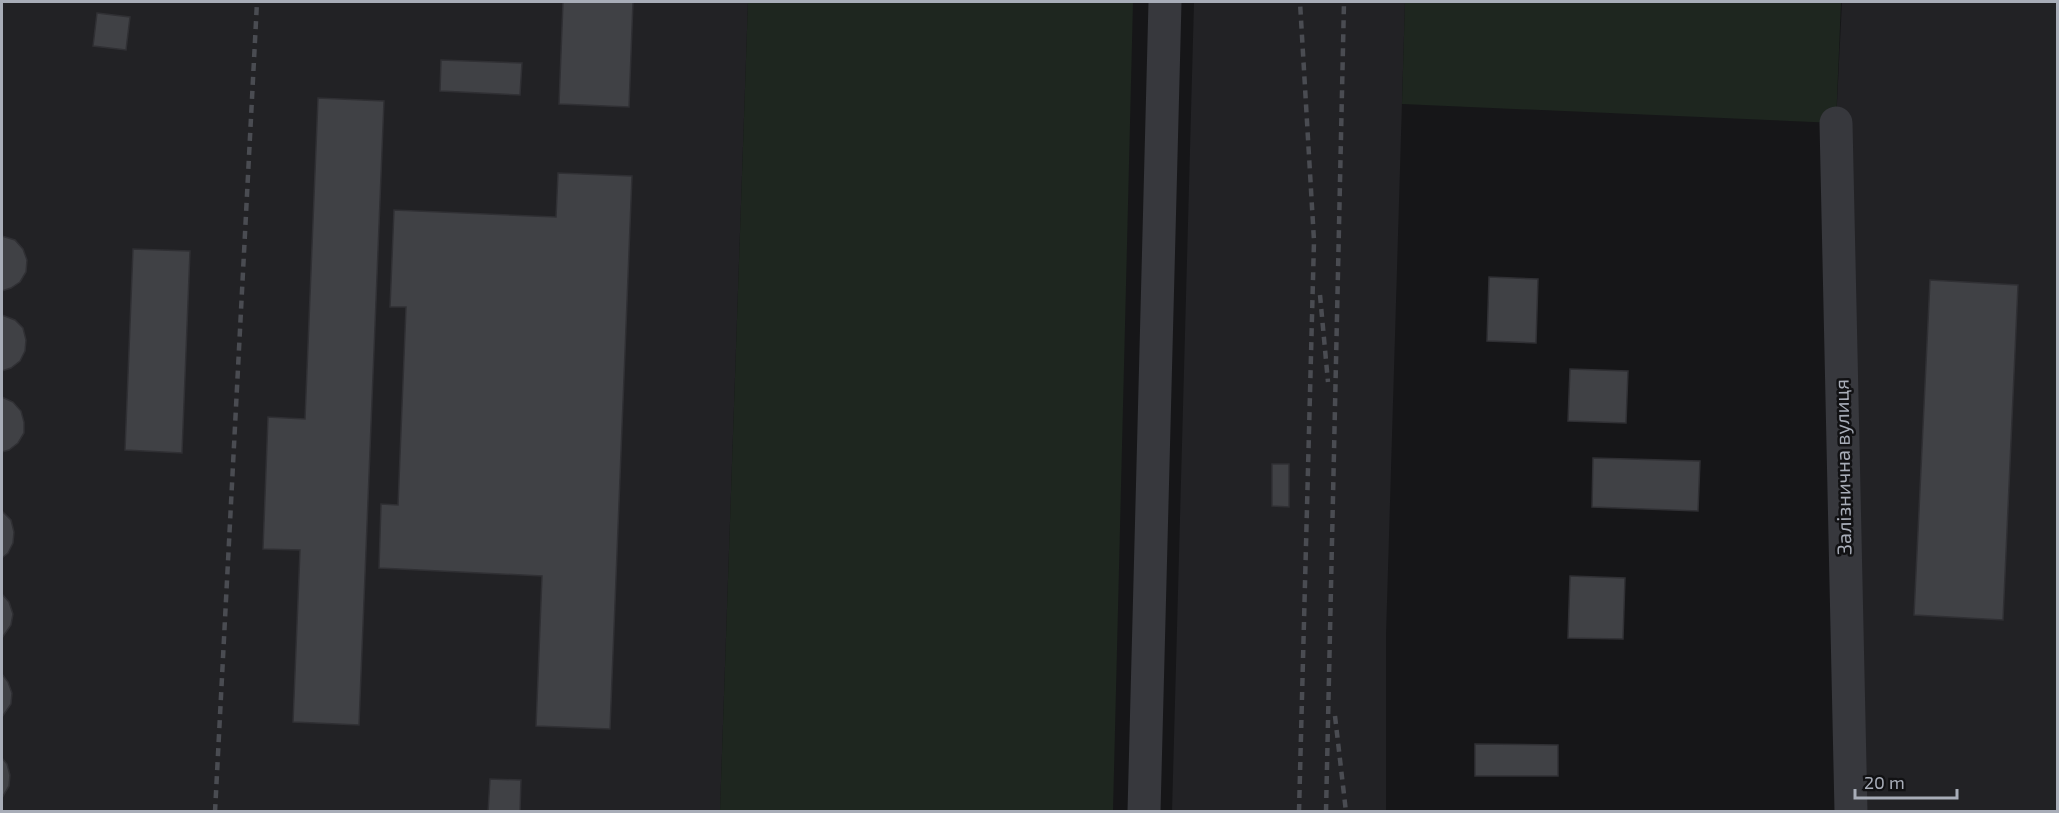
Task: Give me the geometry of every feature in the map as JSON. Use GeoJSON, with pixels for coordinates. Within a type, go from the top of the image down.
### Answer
{"type":"FeatureCollection","features":[{"type":"Feature","properties":{"kind":"street"},"geometry":{"type":"LineString","coordinates":[[1144,812],[1165,2]]}},
{"type":"Feature","properties":{"kind":"street","name":"Залізнична вулиця"},"geometry":{"type":"LineString","coordinates":[[1836,123],[1851,812]]}},
{"type":"Feature","properties":{"kind":"shaded area"},"geometry":{"type":"Polygon","coordinates":[[[2,2],[748,2],[720,811],[2,812],[2,2]]]}},
{"type":"Feature","properties":{"kind":"shaded area"},"geometry":{"type":"Polygon","coordinates":[[[748,2],[1133,2],[1113,811],[720,811],[748,2]]]}},
{"type":"Feature","properties":{"kind":"shaded area"},"geometry":{"type":"Polygon","coordinates":[[[1194,2],[1405,2],[1386,636],[1386,811],[1172,812],[1194,2]]]}},
{"type":"Feature","properties":{"kind":"shaded area"},"geometry":{"type":"Polygon","coordinates":[[[1405,2],[1841,2],[1836,123],[1402,104],[1405,2]]]}},
{"type":"Feature","properties":{"kind":"shaded area"},"geometry":{"type":"Polygon","coordinates":[[[1842,2],[2057,2],[2057,811],[1851,811],[1836,123],[1842,2]]]}},
{"type":"Feature","properties":{"kind":"building"},"geometry":{"type":"Polygon","coordinates":[[[563,2],[633,2],[629,107],[559,104],[563,2]]]}},
{"type":"Feature","properties":{"kind":"building"},"geometry":{"type":"Polygon","coordinates":[[[97,13],[130,17],[126,50],[93,46],[97,13]]]}},
{"type":"Feature","properties":{"kind":"building"},"geometry":{"type":"Polygon","coordinates":[[[441,60],[522,63],[520,95],[440,91],[441,60]]]}},
{"type":"Feature","properties":{"kind":"building"},"geometry":{"type":"Polygon","coordinates":[[[318,98],[384,101],[359,725],[293,722],[300,550],[263,549],[268,417],[305,419],[318,98]]]}},
{"type":"Feature","properties":{"kind":"building"},"geometry":{"type":"Polygon","coordinates":[[[558,173],[632,176],[610,729],[536,726],[542,576],[379,568],[381,504],[398,505],[406,307],[390,307],[394,210],[556,217],[558,173]]]}},
{"type":"Feature","properties":{"kind":"building"},"geometry":{"type":"Polygon","coordinates":[[[2,236],[15,240],[23,249],[27,260],[26,272],[20,282],[2,291],[2,236]]]}},
{"type":"Feature","properties":{"kind":"building"},"geometry":{"type":"Polygon","coordinates":[[[133,249],[190,251],[182,453],[125,450],[133,249]]]}},
{"type":"Feature","properties":{"kind":"building"},"geometry":{"type":"Polygon","coordinates":[[[1489,277],[1538,279],[1536,343],[1487,341],[1489,277]]]}},
{"type":"Feature","properties":{"kind":"building"},"geometry":{"type":"Polygon","coordinates":[[[1930,280],[2018,285],[2003,620],[1914,615],[1930,280]]]}},
{"type":"Feature","properties":{"kind":"building"},"geometry":{"type":"Polygon","coordinates":[[[2,315],[15,320],[23,328],[26,340],[25,351],[20,361],[2,371],[2,315]]]}},
{"type":"Feature","properties":{"kind":"building"},"geometry":{"type":"Polygon","coordinates":[[[1570,369],[1628,371],[1626,423],[1568,421],[1570,369]]]}},
{"type":"Feature","properties":{"kind":"building"},"geometry":{"type":"Polygon","coordinates":[[[2,397],[13,402],[21,411],[24,433],[18,443],[2,452],[2,397]]]}},
{"type":"Feature","properties":{"kind":"building"},"geometry":{"type":"Polygon","coordinates":[[[1593,458],[1700,461],[1698,511],[1592,507],[1593,458]]]}},
{"type":"Feature","properties":{"kind":"building"},"geometry":{"type":"Polygon","coordinates":[[[1272,464],[1289,464],[1289,507],[1272,506],[1272,464]]]}},
{"type":"Feature","properties":{"kind":"building"},"geometry":{"type":"Polygon","coordinates":[[[2,511],[11,520],[14,532],[13,543],[8,553],[2,558],[2,511]]]}},
{"type":"Feature","properties":{"kind":"building"},"geometry":{"type":"Polygon","coordinates":[[[1570,576],[1625,578],[1623,639],[1568,638],[1570,576]]]}},
{"type":"Feature","properties":{"kind":"building"},"geometry":{"type":"Polygon","coordinates":[[[2,594],[9,602],[13,614],[11,625],[2,638],[2,594]]]}},
{"type":"Feature","properties":{"kind":"building"},"geometry":{"type":"Polygon","coordinates":[[[2,674],[12,693],[11,704],[2,717],[2,674]]]}},
{"type":"Feature","properties":{"kind":"building"},"geometry":{"type":"Polygon","coordinates":[[[1475,744],[1558,745],[1558,776],[1475,776],[1475,744]]]}},
{"type":"Feature","properties":{"kind":"building"},"geometry":{"type":"Polygon","coordinates":[[[2,758],[7,764],[10,775],[9,786],[2,798],[2,758]]]}},
{"type":"Feature","properties":{"kind":"building"},"geometry":{"type":"Polygon","coordinates":[[[490,779],[521,780],[520,812],[488,812],[490,779]]]}},
{"type":"Feature","properties":{"kind":"railway"},"geometry":{"type":"LineString","coordinates":[[215,812],[257,2]]}},
{"type":"Feature","properties":{"kind":"railway"},"geometry":{"type":"LineString","coordinates":[[1299,812],[1314,241],[1300,2]]}},
{"type":"Feature","properties":{"kind":"railway"},"geometry":{"type":"LineString","coordinates":[[1326,812],[1344,2]]}},
{"type":"Feature","properties":{"kind":"railway"},"geometry":{"type":"LineString","coordinates":[[1320,295],[1328,382]]}},
{"type":"Feature","properties":{"kind":"railway"},"geometry":{"type":"LineString","coordinates":[[1335,716],[1346,812]]}}]}
